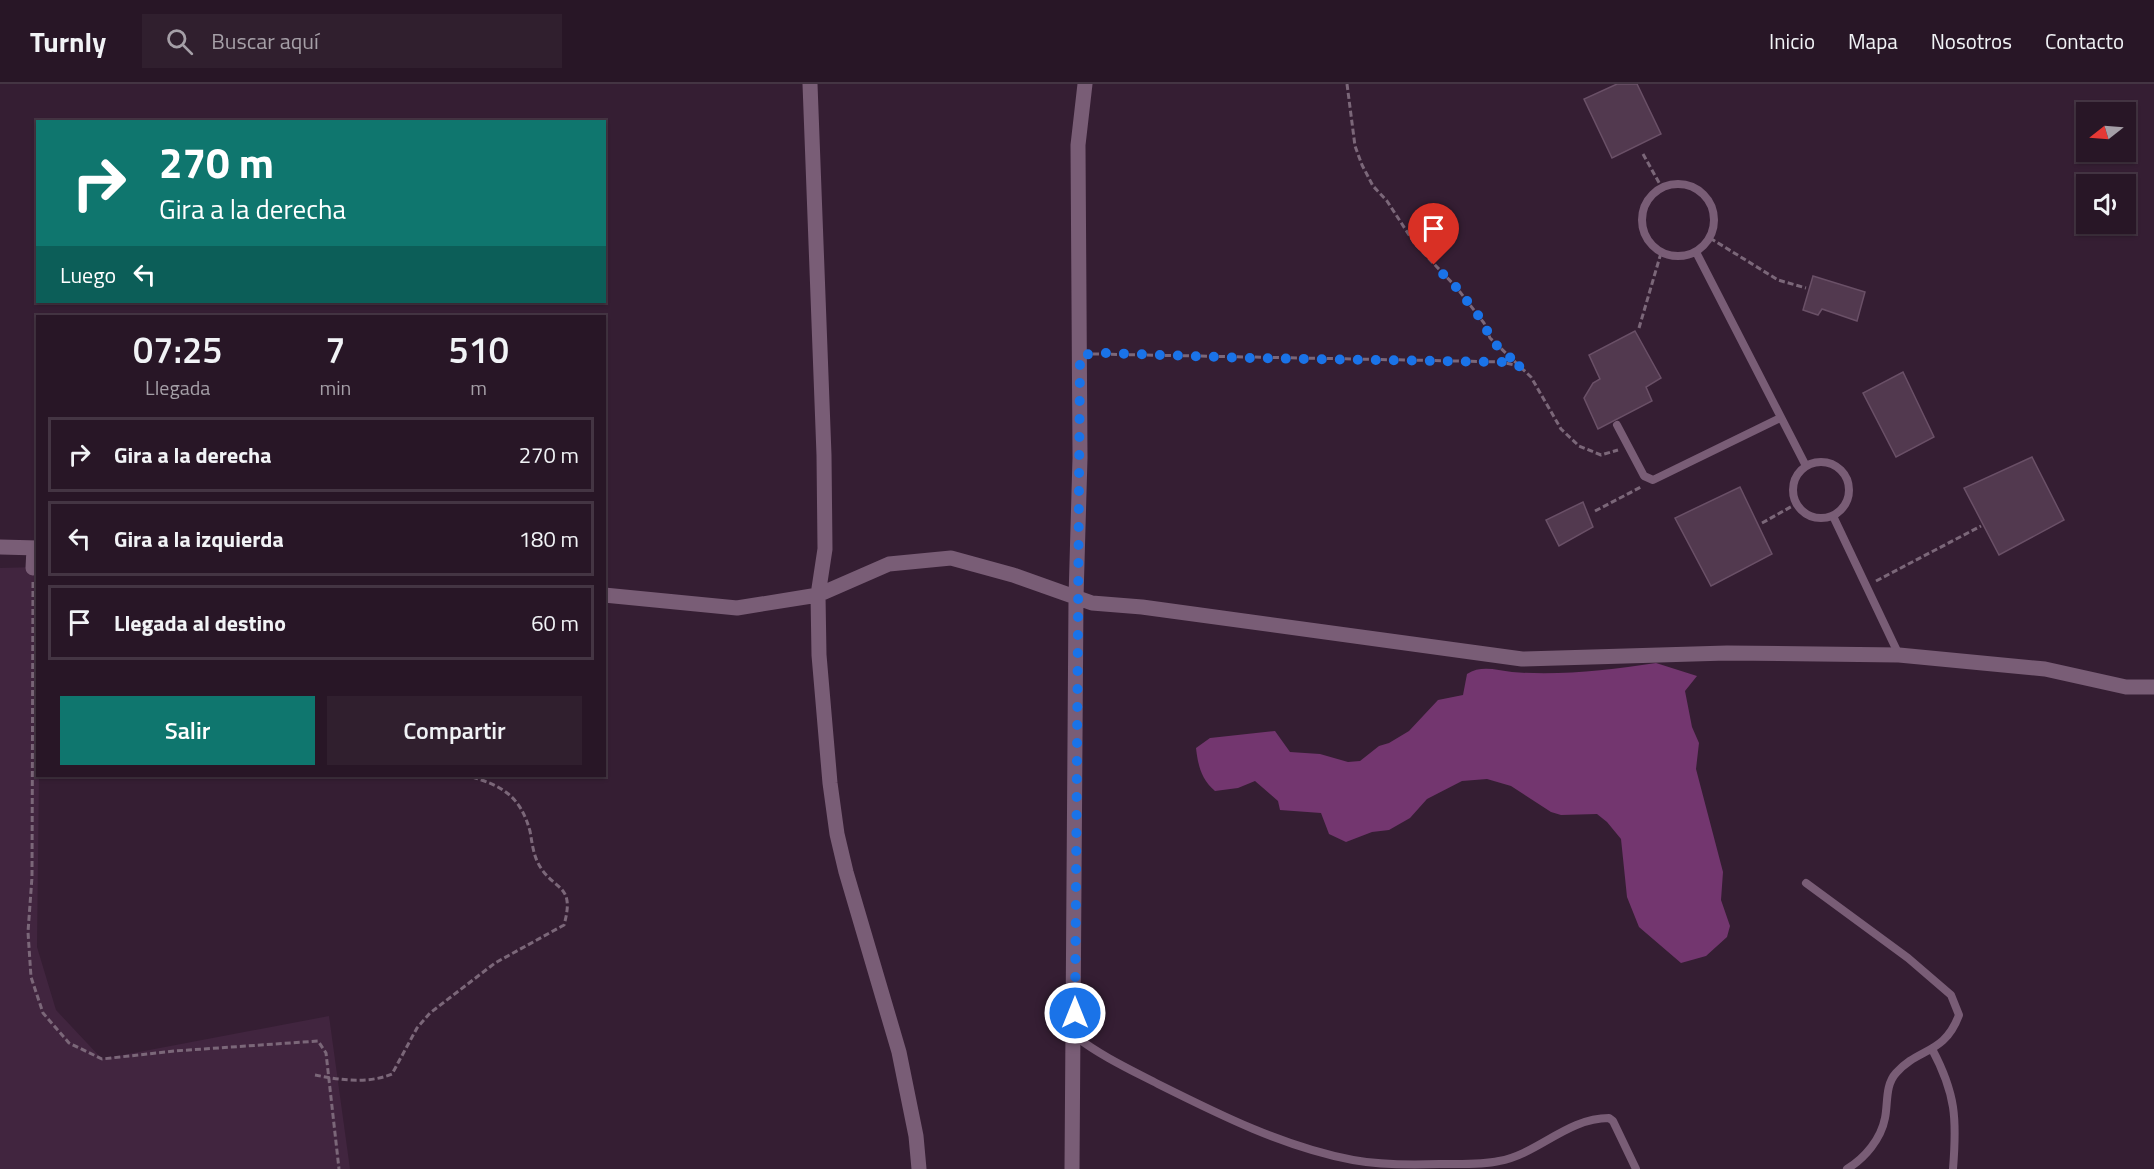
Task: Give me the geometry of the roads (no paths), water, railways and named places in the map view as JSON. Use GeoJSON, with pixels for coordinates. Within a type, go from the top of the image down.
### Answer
{"type":"FeatureCollection","features":[{"type":"Feature","properties":{"kind":"street"},"geometry":{"type":"LineString","coordinates":[[810,84],[824,455],[825,549],[818,596],[823,709],[837,834],[858,920],[899,1052],[916,1136],[919,1169]]}},
{"type":"Feature","properties":{"kind":"street"},"geometry":{"type":"LineString","coordinates":[[1072,1169],[1075,1036],[1076,598],[1080,458],[1078,144],[1085,84]]}},
{"type":"Feature","properties":{"kind":"street"},"geometry":{"type":"LineString","coordinates":[[0,547],[35,548],[33,568]]}},
{"type":"Feature","properties":{"kind":"street"},"geometry":{"type":"LineString","coordinates":[[606,595],[737,608],[818,596],[889,564],[951,558],[1013,575],[1092,603],[1142,607],[1522,659],[1727,653],[1899,655],[2045,669],[2126,687],[2154,687]]}},
{"type":"Feature","properties":{"kind":"lane"},"geometry":{"type":"LineString","coordinates":[[1685,184],[1700,191],[1706,197],[1714,219],[1710,238],[1696,252],[1675,257],[1661,253],[1646,238],[1642,217],[1650,197],[1662,188],[1685,184]]}},
{"type":"Feature","properties":{"kind":"lane"},"geometry":{"type":"LineString","coordinates":[[1696,252],[1806,466]]}},
{"type":"Feature","properties":{"kind":"lane"},"geometry":{"type":"LineString","coordinates":[[1617,425],[1644,476],[1653,480],[1780,418]]}},
{"type":"Feature","properties":{"kind":"lane"},"geometry":{"type":"LineString","coordinates":[[1823,462],[1832,464],[1846,477],[1849,494],[1846,503],[1833,516],[1816,519],[1808,516],[1796,504],[1792,487],[1795,479],[1806,466],[1823,462]]}},
{"type":"Feature","properties":{"kind":"lane"},"geometry":{"type":"LineString","coordinates":[[1833,516],[1899,655]]}},
{"type":"Feature","properties":{"kind":"lane"},"geometry":{"type":"LineString","coordinates":[[1806,883],[1908,958],[1952,995],[1959,1015],[1950,1035],[1895,1073],[1886,1098],[1885,1118],[1876,1141],[1866,1154],[1847,1169]]}},
{"type":"Feature","properties":{"kind":"lane"},"geometry":{"type":"LineString","coordinates":[[1075,1036],[1114,1062],[1193,1103],[1292,1143],[1354,1160],[1422,1164],[1499,1161],[1520,1154],[1576,1125],[1609,1118],[1613,1121],[1636,1169]]}},
{"type":"Feature","properties":{"kind":"lane"},"geometry":{"type":"LineString","coordinates":[[1932,1049],[1946,1075],[1952,1096],[1956,1129],[1951,1169]]}}]}
